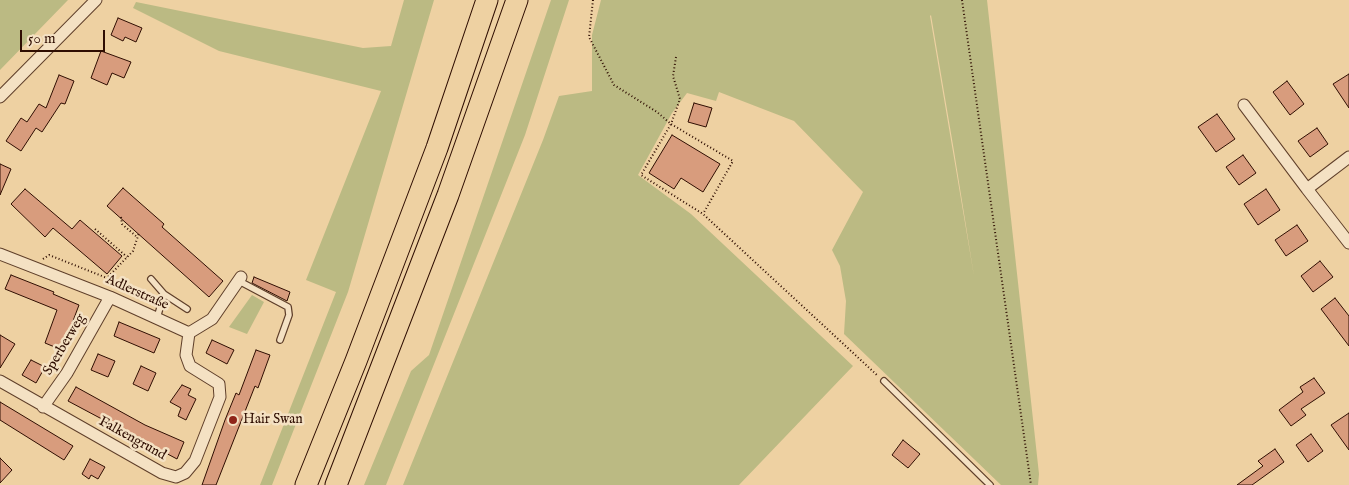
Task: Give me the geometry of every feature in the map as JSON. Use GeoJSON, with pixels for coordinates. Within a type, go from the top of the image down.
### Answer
{"type":"FeatureCollection","features":[{"type":"Feature","properties":{"kind":"highway"},"geometry":{"type":"LineString","coordinates":[[306,485],[356,361],[437,148],[487,0]]}},
{"type":"Feature","properties":{"kind":"highway"},"geometry":{"type":"LineString","coordinates":[[336,485],[448,195],[517,0]]}},
{"type":"Feature","properties":{"kind":"street"},"geometry":{"type":"LineString","coordinates":[[0,97],[96,0]]}},
{"type":"Feature","properties":{"kind":"street"},"geometry":{"type":"LineString","coordinates":[[1244,105],[1349,243]]}},
{"type":"Feature","properties":{"kind":"street"},"geometry":{"type":"LineString","coordinates":[[1307,189],[1349,157]]}},
{"type":"Feature","properties":{"kind":"street","name":"Adlerstraße"},"geometry":{"type":"LineString","coordinates":[[0,254],[110,297],[189,333]]}},
{"type":"Feature","properties":{"kind":"street"},"geometry":{"type":"LineString","coordinates":[[189,333],[212,319],[240,279]]}},
{"type":"Feature","properties":{"kind":"street","name":"Sperberweg"},"geometry":{"type":"LineString","coordinates":[[44,407],[67,374],[110,297]]}},
{"type":"Feature","properties":{"kind":"street","name":"Falkengrund"},"geometry":{"type":"LineString","coordinates":[[0,381],[162,473],[176,477],[185,473],[195,461],[220,397],[219,384],[190,366],[186,355],[189,333]]}},
{"type":"Feature","properties":{"kind":"lane"},"geometry":{"type":"LineString","coordinates":[[150,279],[164,294],[188,309]]}},
{"type":"Feature","properties":{"kind":"lane"},"geometry":{"type":"LineString","coordinates":[[240,279],[288,307],[289,315],[280,340]]}},
{"type":"Feature","properties":{"kind":"lane"},"geometry":{"type":"LineString","coordinates":[[157,318],[164,294]]}},
{"type":"Feature","properties":{"kind":"lane"},"geometry":{"type":"LineString","coordinates":[[884,381],[990,485]]}},
{"type":"Feature","properties":{"kind":"path"},"geometry":{"type":"LineString","coordinates":[[593,0],[589,37],[614,85],[657,112],[671,124],[733,161],[703,214]]}},
{"type":"Feature","properties":{"kind":"path"},"geometry":{"type":"LineString","coordinates":[[962,0],[1031,485]]}},
{"type":"Feature","properties":{"kind":"path"},"geometry":{"type":"LineString","coordinates":[[676,57],[673,76],[680,99],[671,124],[642,174],[703,214],[884,381]]}},
{"type":"Feature","properties":{"kind":"path"},"geometry":{"type":"LineString","coordinates":[[120,217],[122,224],[137,237]]}},
{"type":"Feature","properties":{"kind":"path"},"geometry":{"type":"LineString","coordinates":[[95,229],[127,257]]}},
{"type":"Feature","properties":{"kind":"path"},"geometry":{"type":"LineString","coordinates":[[107,278],[133,252],[138,233]]}},
{"type":"Feature","properties":{"kind":"path"},"geometry":{"type":"LineString","coordinates":[[32,266],[49,255],[107,278],[133,289],[138,302],[135,308]]}},
{"type":"Feature","properties":{"kind":"shaded area"},"geometry":{"type":"Polygon","coordinates":[[[0,0],[68,0],[0,70],[0,0]]]}},
{"type":"Feature","properties":{"kind":"shaded area"},"geometry":{"type":"Polygon","coordinates":[[[404,0],[434,0],[348,292],[272,485],[260,485],[336,292],[306,280],[381,91],[219,51],[133,8],[136,2],[363,48],[391,46],[404,0]]]}},
{"type":"Feature","properties":{"kind":"shaded area"},"geometry":{"type":"Polygon","coordinates":[[[551,0],[569,0],[525,135],[386,485],[364,485],[411,371],[429,355],[551,0]]]}},
{"type":"Feature","properties":{"kind":"shaded area"},"geometry":{"type":"Polygon","coordinates":[[[601,0],[987,0],[1039,474],[1038,485],[1001,485],[844,334],[846,301],[840,266],[832,250],[863,192],[794,121],[719,92],[716,101],[687,93],[672,113],[638,175],[691,214],[853,366],[739,485],[403,485],[543,140],[559,96],[592,91],[592,35],[601,0]],[[931,15],[974,276],[954,151],[931,15]]]}},
{"type":"Feature","properties":{"kind":"shaded area"},"geometry":{"type":"Polygon","coordinates":[[[252,295],[264,302],[247,334],[229,327],[252,295]]]}},
{"type":"Feature","properties":{"kind":"building"},"geometry":{"type":"Polygon","coordinates":[[[118,18],[142,28],[136,42],[125,37],[123,41],[111,35],[118,18]]]}},
{"type":"Feature","properties":{"kind":"building"},"geometry":{"type":"Polygon","coordinates":[[[101,51],[131,62],[124,78],[112,73],[107,85],[91,78],[101,51]]]}},
{"type":"Feature","properties":{"kind":"building"},"geometry":{"type":"Polygon","coordinates":[[[1349,74],[1349,108],[1333,84],[1349,74]]]}},
{"type":"Feature","properties":{"kind":"building"},"geometry":{"type":"Polygon","coordinates":[[[59,75],[74,81],[65,104],[61,103],[42,132],[36,128],[21,151],[6,141],[21,118],[27,122],[39,104],[46,108],[59,75]]]}},
{"type":"Feature","properties":{"kind":"building"},"geometry":{"type":"Polygon","coordinates":[[[1287,81],[1304,104],[1290,115],[1273,92],[1287,81]]]}},
{"type":"Feature","properties":{"kind":"building"},"geometry":{"type":"Polygon","coordinates":[[[694,103],[712,108],[706,127],[688,122],[694,103]]]}},
{"type":"Feature","properties":{"kind":"building"},"geometry":{"type":"Polygon","coordinates":[[[1217,114],[1235,139],[1216,152],[1198,127],[1217,114]]]}},
{"type":"Feature","properties":{"kind":"building"},"geometry":{"type":"Polygon","coordinates":[[[1317,128],[1328,144],[1310,157],[1298,141],[1317,128]]]}},
{"type":"Feature","properties":{"kind":"building"},"geometry":{"type":"Polygon","coordinates":[[[672,135],[720,164],[703,192],[681,178],[674,189],[649,173],[672,135]]]}},
{"type":"Feature","properties":{"kind":"building"},"geometry":{"type":"Polygon","coordinates":[[[1243,155],[1256,173],[1239,185],[1226,167],[1243,155]]]}},
{"type":"Feature","properties":{"kind":"building"},"geometry":{"type":"Polygon","coordinates":[[[0,164],[11,169],[0,195],[0,164]]]}},
{"type":"Feature","properties":{"kind":"building"},"geometry":{"type":"Polygon","coordinates":[[[123,188],[164,224],[162,227],[223,281],[209,297],[107,206],[123,188]]]}},
{"type":"Feature","properties":{"kind":"building"},"geometry":{"type":"Polygon","coordinates":[[[25,189],[72,229],[80,220],[122,256],[107,274],[53,228],[45,237],[11,204],[25,189]]]}},
{"type":"Feature","properties":{"kind":"building"},"geometry":{"type":"Polygon","coordinates":[[[1266,189],[1280,210],[1258,225],[1244,204],[1266,189]]]}},
{"type":"Feature","properties":{"kind":"building"},"geometry":{"type":"Polygon","coordinates":[[[1297,225],[1308,241],[1286,256],[1275,240],[1297,225]]]}},
{"type":"Feature","properties":{"kind":"building"},"geometry":{"type":"Polygon","coordinates":[[[1320,261],[1333,277],[1313,292],[1301,276],[1320,261]]]}},
{"type":"Feature","properties":{"kind":"building"},"geometry":{"type":"Polygon","coordinates":[[[11,275],[54,292],[53,294],[79,305],[62,350],[45,343],[57,310],[5,289],[11,275]]]}},
{"type":"Feature","properties":{"kind":"building"},"geometry":{"type":"Polygon","coordinates":[[[254,277],[290,292],[287,301],[252,283],[254,277]]]}},
{"type":"Feature","properties":{"kind":"building"},"geometry":{"type":"Polygon","coordinates":[[[1335,298],[1349,316],[1349,346],[1321,309],[1335,298]]]}},
{"type":"Feature","properties":{"kind":"building"},"geometry":{"type":"Polygon","coordinates":[[[119,322],[160,339],[154,353],[114,336],[119,322]]]}},
{"type":"Feature","properties":{"kind":"building"},"geometry":{"type":"Polygon","coordinates":[[[0,335],[15,344],[0,368],[0,335]]]}},
{"type":"Feature","properties":{"kind":"building"},"geometry":{"type":"Polygon","coordinates":[[[212,340],[234,350],[227,364],[206,353],[212,340]]]}},
{"type":"Feature","properties":{"kind":"building"},"geometry":{"type":"Polygon","coordinates":[[[256,350],[270,355],[258,388],[255,386],[216,485],[202,485],[225,420],[236,393],[239,395],[256,350]]]}},
{"type":"Feature","properties":{"kind":"building"},"geometry":{"type":"Polygon","coordinates":[[[98,354],[115,361],[108,377],[91,370],[98,354]]]}},
{"type":"Feature","properties":{"kind":"building"},"geometry":{"type":"Polygon","coordinates":[[[31,360],[45,367],[36,383],[22,375],[31,360]]]}},
{"type":"Feature","properties":{"kind":"building"},"geometry":{"type":"Polygon","coordinates":[[[141,366],[156,373],[148,391],[133,384],[141,366]]]}},
{"type":"Feature","properties":{"kind":"building"},"geometry":{"type":"Polygon","coordinates":[[[1314,378],[1325,393],[1301,409],[1306,415],[1291,426],[1279,410],[1303,392],[1300,387],[1314,378]]]}},
{"type":"Feature","properties":{"kind":"building"},"geometry":{"type":"Polygon","coordinates":[[[182,385],[191,389],[188,395],[196,399],[186,420],[178,416],[181,408],[170,402],[182,385]]]}},
{"type":"Feature","properties":{"kind":"building"},"geometry":{"type":"Polygon","coordinates":[[[76,387],[145,425],[184,442],[177,459],[68,401],[76,387]]]}},
{"type":"Feature","properties":{"kind":"building"},"geometry":{"type":"Polygon","coordinates":[[[0,402],[73,446],[64,460],[0,420],[0,402]]]}},
{"type":"Feature","properties":{"kind":"building"},"geometry":{"type":"Polygon","coordinates":[[[1349,413],[1349,450],[1331,425],[1349,413]]]}},
{"type":"Feature","properties":{"kind":"building"},"geometry":{"type":"Polygon","coordinates":[[[1311,434],[1323,451],[1308,462],[1296,445],[1311,434]]]}},
{"type":"Feature","properties":{"kind":"building"},"geometry":{"type":"Polygon","coordinates":[[[903,440],[920,454],[908,468],[892,455],[903,440]]]}},
{"type":"Feature","properties":{"kind":"building"},"geometry":{"type":"Polygon","coordinates":[[[1275,449],[1284,462],[1252,485],[1237,485],[1263,466],[1258,461],[1275,449]]]}},
{"type":"Feature","properties":{"kind":"building"},"geometry":{"type":"Polygon","coordinates":[[[0,458],[12,470],[0,483],[0,458]]]}},
{"type":"Feature","properties":{"kind":"building"},"geometry":{"type":"Polygon","coordinates":[[[90,459],[105,467],[98,479],[91,475],[89,479],[82,474],[90,459]]]}},
{"type":"Feature","properties":{"kind":"place","name":"Hair Swan"},"geometry":{"type":"Point","coordinates":[233,420]}}]}
